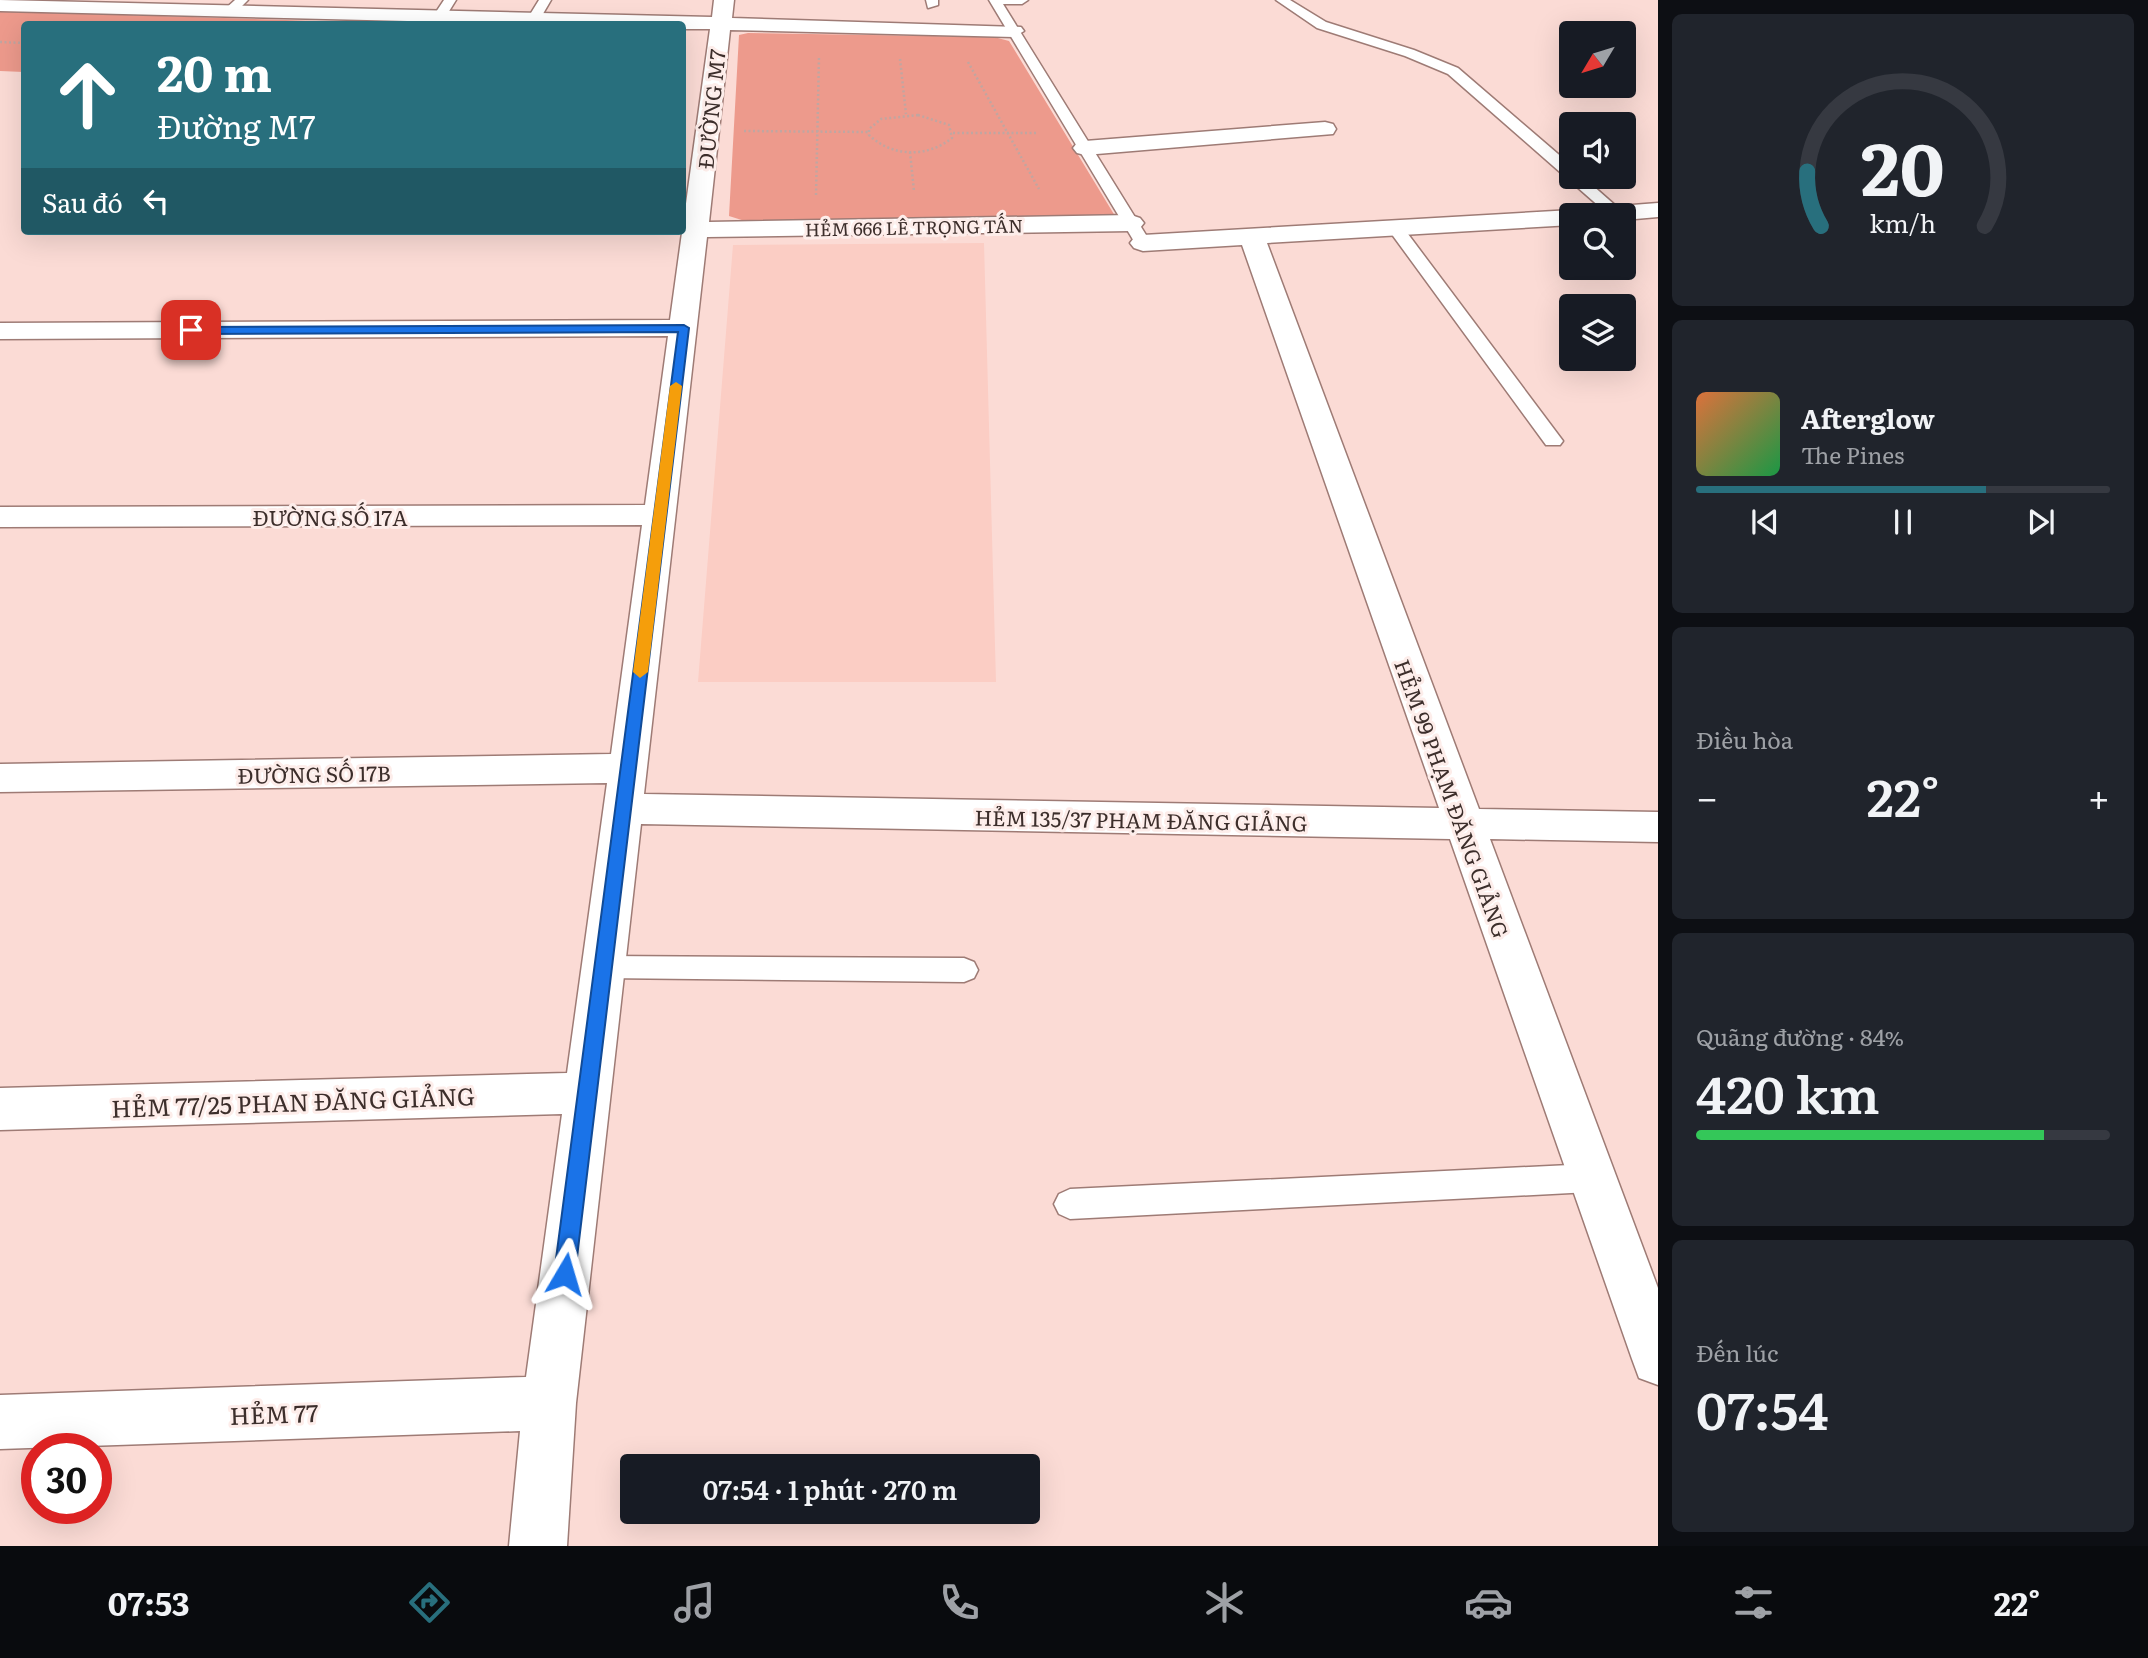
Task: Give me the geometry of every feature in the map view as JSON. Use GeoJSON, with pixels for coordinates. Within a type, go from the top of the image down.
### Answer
{"type":"FeatureCollection","features":[{"type":"Feature","properties":{"kind":"street"},"geometry":{"type":"LineString","coordinates":[[0,5],[235,6],[532,21],[721,13],[1014,31]]}},
{"type":"Feature","properties":{"kind":"street","name":"ĐƯỜNG M7"},"geometry":{"type":"LineString","coordinates":[[538,1546],[549,1403],[721,13]]}},
{"type":"Feature","properties":{"kind":"street"},"geometry":{"type":"LineString","coordinates":[[1081,141],[1325,129]]}},
{"type":"Feature","properties":{"kind":"street"},"geometry":{"type":"LineString","coordinates":[[1636,212],[1658,210]]}},
{"type":"Feature","properties":{"kind":"street","name":"HẺM 666 LÊ TRỌNG TẤN"},"geometry":{"type":"LineString","coordinates":[[696,230],[1137,233],[1252,237],[1559,218]]}},
{"type":"Feature","properties":{"kind":"street","name":"HẺM 99 PHẠM ĐĂNG GIẢNG"},"geometry":{"type":"LineString","coordinates":[[1252,237],[1590,1178],[1658,1359]]}},
{"type":"Feature","properties":{"kind":"street"},"geometry":{"type":"LineString","coordinates":[[0,331],[684,328]]}},
{"type":"Feature","properties":{"kind":"street","name":"ĐƯỜNG SỐ 17A"},"geometry":{"type":"LineString","coordinates":[[0,517],[660,515]]}},
{"type":"Feature","properties":{"kind":"street","name":"ĐƯỜNG SỐ 17B"},"geometry":{"type":"LineString","coordinates":[[0,778],[628,768]]}},
{"type":"Feature","properties":{"kind":"street","name":"HẺM 135/37 PHẠM ĐĂNG GIẢNG"},"geometry":{"type":"LineString","coordinates":[[623,809],[1658,827]]}},
{"type":"Feature","properties":{"kind":"street","name":"HẺM 77/25 PHAN ĐĂNG GIẢNG"},"geometry":{"type":"LineString","coordinates":[[0,1109],[587,1093]]}},
{"type":"Feature","properties":{"kind":"street","name":"HẺM 77"},"geometry":{"type":"LineString","coordinates":[[0,1422],[549,1403]]}},
{"type":"Feature","properties":{"kind":"lane"},"geometry":{"type":"LineString","coordinates":[[438,18],[450,0]]}},
{"type":"Feature","properties":{"kind":"lane"},"geometry":{"type":"LineString","coordinates":[[532,21],[545,0]]}},
{"type":"Feature","properties":{"kind":"lane"},"geometry":{"type":"LineString","coordinates":[[995,1],[1022,0]]}},
{"type":"Feature","properties":{"kind":"lane"},"geometry":{"type":"LineString","coordinates":[[1282,0],[1311,22],[1432,61],[1453,71],[1559,164]]}},
{"type":"Feature","properties":{"kind":"lane"},"geometry":{"type":"LineString","coordinates":[[995,1],[1137,233]]}},
{"type":"Feature","properties":{"kind":"lane"},"geometry":{"type":"LineString","coordinates":[[1584,189],[1596,203]]}},
{"type":"Feature","properties":{"kind":"lane"},"geometry":{"type":"LineString","coordinates":[[1396,229],[1553,441]]}},
{"type":"Feature","properties":{"kind":"lane"},"geometry":{"type":"LineString","coordinates":[[603,967],[964,970]]}},
{"type":"Feature","properties":{"kind":"lane"},"geometry":{"type":"LineString","coordinates":[[1070,1204],[1590,1178]]}},
{"type":"Feature","properties":{"kind":"path"},"geometry":{"type":"LineString","coordinates":[[0,42],[21,43]]}},
{"type":"Feature","properties":{"kind":"path"},"geometry":{"type":"LineString","coordinates":[[816,197],[820,56]]}},
{"type":"Feature","properties":{"kind":"path"},"geometry":{"type":"LineString","coordinates":[[900,56],[906,114]]}},
{"type":"Feature","properties":{"kind":"path"},"geometry":{"type":"LineString","coordinates":[[965,58],[1043,197]]}},
{"type":"Feature","properties":{"kind":"path"},"geometry":{"type":"LineString","coordinates":[[869,132],[873,124],[881,119],[906,114],[941,121],[953,133],[1007,133],[1081,141]]}},
{"type":"Feature","properties":{"kind":"path"},"geometry":{"type":"LineString","coordinates":[[744,120],[743,131],[869,132]]}},
{"type":"Feature","properties":{"kind":"path"},"geometry":{"type":"LineString","coordinates":[[869,132],[874,141],[883,146],[910,152],[938,148],[947,144],[953,133]]}},
{"type":"Feature","properties":{"kind":"shaded area"},"geometry":{"type":"Polygon","coordinates":[[[0,11],[316,21],[21,21],[21,72],[0,71],[0,11]]]}},
{"type":"Feature","properties":{"kind":"shaded area"},"geometry":{"type":"Polygon","coordinates":[[[739,35],[994,37],[1009,41],[1115,216],[748,222],[729,216],[739,35]]]}},
{"type":"Feature","properties":{"kind":"shaded area"},"geometry":{"type":"Polygon","coordinates":[[[984,243],[996,682],[698,682],[733,245],[984,243]]]}},
{"type":"Feature","properties":{"kind":"slow traffic"},"geometry":{"type":"LineString","coordinates":[[640,672],[676,386]]}},
{"type":"Feature","properties":{"kind":"route"},"geometry":{"type":"LineString","coordinates":[[191,330],[684,328],[565,1274]]}}]}
